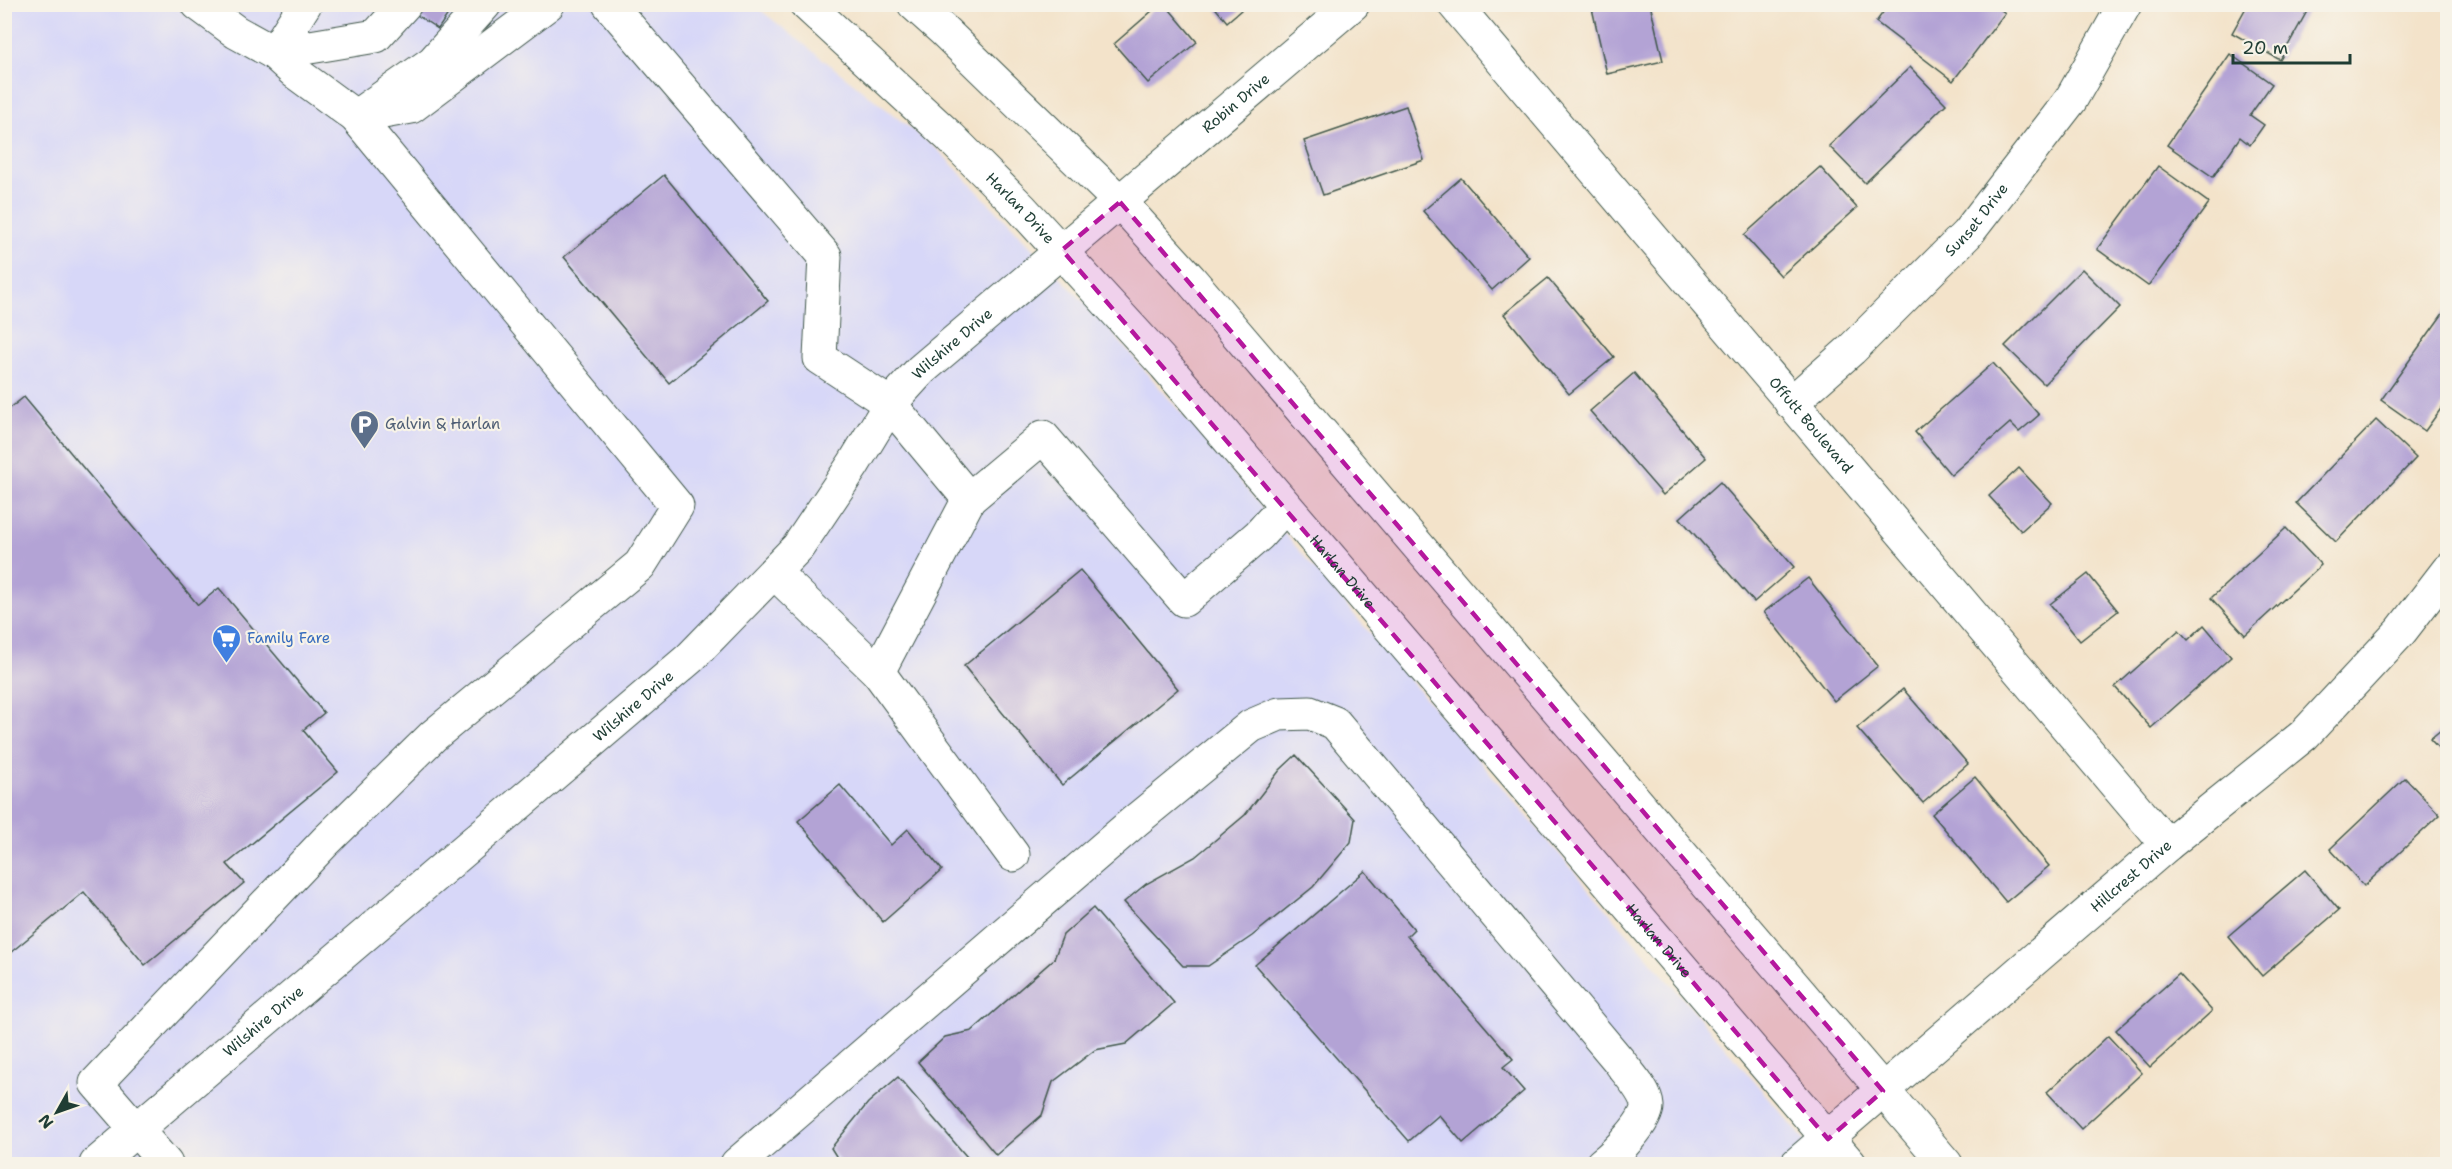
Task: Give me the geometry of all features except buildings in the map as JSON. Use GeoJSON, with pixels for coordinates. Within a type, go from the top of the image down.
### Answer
{"type":"FeatureCollection","features":[{"type":"Feature","properties":{"kind":"street"},"geometry":{"type":"LineString","coordinates":[[166,1164],[96,1083],[325,842],[433,736],[640,565],[677,506],[356,117],[296,73],[274,53],[237,32],[198,4]]}},
{"type":"Feature","properties":{"kind":"street"},"geometry":{"type":"LineString","coordinates":[[274,53],[305,4]]}},
{"type":"Feature","properties":{"kind":"street"},"geometry":{"type":"LineString","coordinates":[[274,53],[376,36],[405,4]]}},
{"type":"Feature","properties":{"kind":"street"},"geometry":{"type":"LineString","coordinates":[[356,117],[433,62],[485,4]]}},
{"type":"Feature","properties":{"kind":"street"},"geometry":{"type":"LineString","coordinates":[[356,117],[411,107],[548,4]]}},
{"type":"Feature","properties":{"kind":"street"},"geometry":{"type":"LineString","coordinates":[[609,4],[825,256],[820,358],[890,404],[969,499]]}},
{"type":"Feature","properties":{"kind":"street","name":"Harlan Drive"},"geometry":{"type":"LineString","coordinates":[[806,4],[950,137],[1062,250],[1165,365],[1850,1164]]}},
{"type":"Feature","properties":{"kind":"street"},"geometry":{"type":"LineString","coordinates":[[914,4],[1120,202],[1190,279],[1946,1164]]}},
{"type":"Feature","properties":{"kind":"street","name":"Robin Drive"},"geometry":{"type":"LineString","coordinates":[[1120,202],[1353,4]]}},
{"type":"Feature","properties":{"kind":"street","name":"Offutt Boulevard"},"geometry":{"type":"LineString","coordinates":[[1454,4],[2167,845]]}},
{"type":"Feature","properties":{"kind":"street","name":"Sunset Drive"},"geometry":{"type":"LineString","coordinates":[[1791,404],[1851,350],[1967,234],[2070,101],[2125,4]]}},
{"type":"Feature","properties":{"kind":"street","name":"Wilshire Drive"},"geometry":{"type":"LineString","coordinates":[[96,1164],[690,658],[798,547],[853,465],[890,404],[921,370],[1120,202]]}},
{"type":"Feature","properties":{"kind":"street"},"geometry":{"type":"LineString","coordinates":[[878,672],[969,499],[1042,437],[1184,600],[1259,535],[1285,506]]}},
{"type":"Feature","properties":{"kind":"street","name":"Hillcrest Drive"},"geometry":{"type":"LineString","coordinates":[[1797,1164],[2167,845],[2304,735],[2401,631],[2448,570]]}},
{"type":"Feature","properties":{"kind":"street"},"geometry":{"type":"LineString","coordinates":[[774,572],[878,672],[1013,855]]}},
{"type":"Feature","properties":{"kind":"street"},"geometry":{"type":"LineString","coordinates":[[737,1164],[1135,821],[1251,726],[1279,714],[1310,713],[1335,723],[1620,1062],[1641,1091],[1647,1106],[1643,1120],[1602,1164]]}},
{"type":"Feature","properties":{"kind":"highlighted area"},"geometry":{"type":"Polygon","coordinates":[[[1120,202],[1883,1091],[1828,1139],[1062,250],[1120,202]]]}},
{"type":"Feature","properties":{"kind":"shaded area"},"geometry":{"type":"Polygon","coordinates":[[[5,4],[754,5],[938,150],[1105,324],[1825,1164],[5,1164],[5,4]]]}},
{"type":"Feature","properties":{"kind":"place","name":"Galvin & Harlan"},"geometry":{"type":"Point","coordinates":[364,450]}},
{"type":"Feature","properties":{"kind":"place","name":"Family Fare"},"geometry":{"type":"Point","coordinates":[226,664]}}]}
